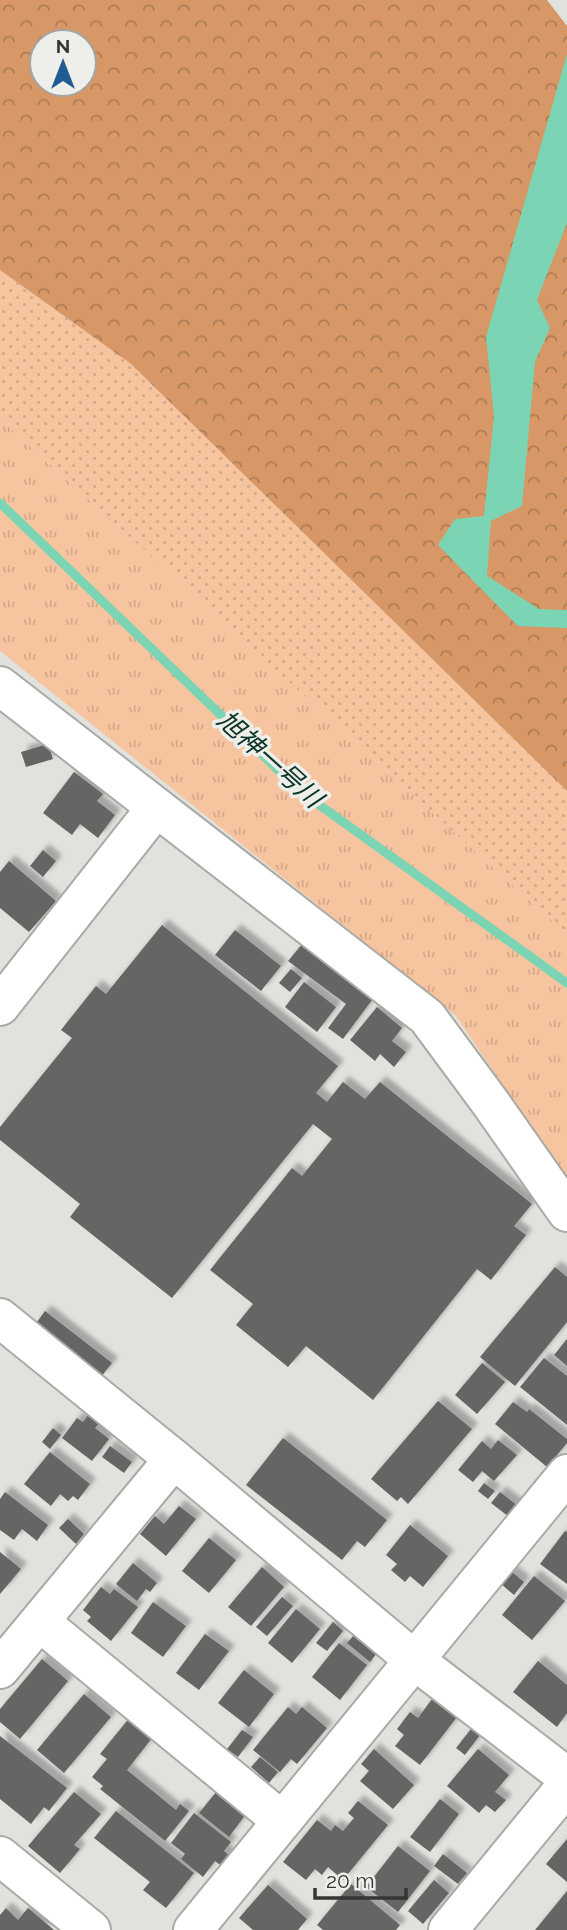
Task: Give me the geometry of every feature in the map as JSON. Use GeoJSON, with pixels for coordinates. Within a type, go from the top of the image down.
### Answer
{"type":"FeatureCollection","features":[{"type":"Feature","properties":{"kind":"street"},"geometry":{"type":"LineString","coordinates":[[0,687],[426,1017],[567,1212]]}},
{"type":"Feature","properties":{"kind":"street"},"geometry":{"type":"LineString","coordinates":[[0,1006],[156,808]]}},
{"type":"Feature","properties":{"kind":"street"},"geometry":{"type":"LineString","coordinates":[[0,1318],[413,1659],[567,1777]]}},
{"type":"Feature","properties":{"kind":"street"},"geometry":{"type":"LineString","coordinates":[[0,1669],[174,1459]]}},
{"type":"Feature","properties":{"kind":"street"},"geometry":{"type":"LineString","coordinates":[[193,1930],[567,1474]]}},
{"type":"Feature","properties":{"kind":"street"},"geometry":{"type":"LineString","coordinates":[[40,1622],[281,1821]]}},
{"type":"Feature","properties":{"kind":"street"},"geometry":{"type":"LineString","coordinates":[[448,1930],[567,1785]]}},
{"type":"Feature","properties":{"kind":"street"},"geometry":{"type":"LineString","coordinates":[[0,1856],[90,1930]]}},
{"type":"Feature","properties":{"kind":"green space"},"geometry":{"type":"Polygon","coordinates":[[[0,0],[547,0],[567,26],[567,791],[131,364],[0,270],[0,0]]]}},
{"type":"Feature","properties":{"kind":"green space"},"geometry":{"type":"Polygon","coordinates":[[[0,270],[131,364],[567,791],[567,935],[0,419],[0,270]]]}},
{"type":"Feature","properties":{"kind":"green space"},"geometry":{"type":"Polygon","coordinates":[[[0,419],[567,935],[567,1181],[456,1016],[0,651],[0,419]]]}},
{"type":"Feature","properties":{"kind":"shaded area"},"geometry":{"type":"Polygon","coordinates":[[[567,54],[567,223],[537,300],[550,328],[535,362],[522,506],[491,521],[487,576],[539,609],[567,610],[567,628],[518,626],[438,545],[455,519],[484,516],[494,416],[486,337],[567,54]]]}},
{"type":"Feature","properties":{"kind":"building"},"geometry":{"type":"Polygon","coordinates":[[[48,744],[53,759],[26,767],[21,752],[48,744]]]}},
{"type":"Feature","properties":{"kind":"building"},"geometry":{"type":"Polygon","coordinates":[[[74,772],[103,794],[97,801],[115,815],[98,838],[80,824],[72,835],[43,813],[74,772]]]}},
{"type":"Feature","properties":{"kind":"building"},"geometry":{"type":"Polygon","coordinates":[[[43,850],[56,861],[43,877],[30,866],[43,850]]]}},
{"type":"Feature","properties":{"kind":"building"},"geometry":{"type":"Polygon","coordinates":[[[9,861],[56,901],[29,932],[0,908],[0,872],[9,861]]]}},
{"type":"Feature","properties":{"kind":"building"},"geometry":{"type":"Polygon","coordinates":[[[162,925],[338,1066],[316,1093],[327,1102],[343,1082],[365,1099],[380,1082],[532,1204],[514,1226],[526,1235],[491,1280],[477,1269],[373,1400],[306,1346],[288,1367],[236,1325],[253,1304],[210,1270],[292,1168],[302,1176],[332,1139],[313,1124],[172,1298],[70,1217],[80,1204],[0,1140],[0,1127],[72,1038],[61,1030],[96,986],[106,994],[162,925]]]}},
{"type":"Feature","properties":{"kind":"building"},"geometry":{"type":"Polygon","coordinates":[[[235,930],[281,966],[261,991],[215,955],[235,930]]]}},
{"type":"Feature","properties":{"kind":"building"},"geometry":{"type":"Polygon","coordinates":[[[303,943],[375,996],[343,1039],[328,1028],[346,1004],[288,961],[303,943]]]}},
{"type":"Feature","properties":{"kind":"building"},"geometry":{"type":"Polygon","coordinates":[[[291,969],[302,978],[290,992],[279,983],[291,969]]]}},
{"type":"Feature","properties":{"kind":"building"},"geometry":{"type":"Polygon","coordinates":[[[304,982],[336,1007],[317,1032],[285,1007],[304,982]]]}},
{"type":"Feature","properties":{"kind":"building"},"geometry":{"type":"Polygon","coordinates":[[[377,1007],[402,1028],[392,1041],[406,1052],[394,1067],[380,1054],[375,1061],[350,1040],[377,1007]]]}},
{"type":"Feature","properties":{"kind":"building"},"geometry":{"type":"Polygon","coordinates":[[[555,1267],[567,1277],[567,1322],[515,1386],[480,1357],[555,1267]]]}},
{"type":"Feature","properties":{"kind":"building"},"geometry":{"type":"Polygon","coordinates":[[[45,1311],[112,1363],[101,1377],[34,1326],[45,1311]]]}},
{"type":"Feature","properties":{"kind":"building"},"geometry":{"type":"Polygon","coordinates":[[[567,1339],[567,1366],[554,1355],[567,1339]]]}},
{"type":"Feature","properties":{"kind":"building"},"geometry":{"type":"Polygon","coordinates":[[[544,1358],[567,1376],[567,1425],[520,1387],[544,1358]]]}},
{"type":"Feature","properties":{"kind":"building"},"geometry":{"type":"Polygon","coordinates":[[[482,1363],[505,1382],[477,1414],[455,1395],[482,1363]]]}},
{"type":"Feature","properties":{"kind":"building"},"geometry":{"type":"Polygon","coordinates":[[[438,1401],[472,1429],[408,1504],[401,1497],[397,1501],[371,1479],[438,1401]]]}},
{"type":"Feature","properties":{"kind":"building"},"geometry":{"type":"Polygon","coordinates":[[[513,1402],[527,1412],[529,1409],[567,1439],[567,1443],[547,1467],[495,1424],[513,1402]]]}},
{"type":"Feature","properties":{"kind":"building"},"geometry":{"type":"Polygon","coordinates":[[[91,1411],[102,1420],[95,1428],[109,1439],[92,1461],[62,1438],[77,1418],[83,1422],[91,1411]]]}},
{"type":"Feature","properties":{"kind":"building"},"geometry":{"type":"Polygon","coordinates":[[[53,1428],[61,1435],[50,1449],[42,1442],[53,1428]]]}},
{"type":"Feature","properties":{"kind":"building"},"geometry":{"type":"Polygon","coordinates":[[[283,1438],[387,1520],[365,1547],[357,1541],[342,1560],[246,1485],[283,1438]]]}},
{"type":"Feature","properties":{"kind":"building"},"geometry":{"type":"Polygon","coordinates":[[[498,1440],[517,1455],[494,1481],[482,1471],[473,1482],[458,1470],[482,1441],[491,1449],[498,1440]]]}},
{"type":"Feature","properties":{"kind":"building"},"geometry":{"type":"Polygon","coordinates":[[[110,1446],[132,1462],[124,1473],[102,1457],[110,1446]]]}},
{"type":"Feature","properties":{"kind":"building"},"geometry":{"type":"Polygon","coordinates":[[[50,1452],[90,1484],[78,1500],[73,1496],[68,1501],[60,1494],[51,1506],[24,1484],[50,1452]]]}},
{"type":"Feature","properties":{"kind":"building"},"geometry":{"type":"Polygon","coordinates":[[[484,1483],[495,1491],[488,1499],[478,1491],[484,1483]]]}},
{"type":"Feature","properties":{"kind":"building"},"geometry":{"type":"Polygon","coordinates":[[[5,1492],[48,1525],[37,1541],[22,1529],[14,1540],[0,1530],[0,1499],[5,1492]]]}},
{"type":"Feature","properties":{"kind":"building"},"geometry":{"type":"Polygon","coordinates":[[[500,1492],[518,1506],[509,1517],[491,1503],[500,1492]]]}},
{"type":"Feature","properties":{"kind":"building"},"geometry":{"type":"Polygon","coordinates":[[[179,1506],[196,1519],[166,1556],[140,1534],[155,1516],[164,1524],[179,1506]]]}},
{"type":"Feature","properties":{"kind":"building"},"geometry":{"type":"Polygon","coordinates":[[[68,1519],[84,1534],[76,1544],[59,1528],[68,1519]]]}},
{"type":"Feature","properties":{"kind":"building"},"geometry":{"type":"Polygon","coordinates":[[[410,1525],[448,1556],[423,1587],[410,1576],[405,1582],[391,1570],[397,1564],[386,1555],[410,1525]]]}},
{"type":"Feature","properties":{"kind":"building"},"geometry":{"type":"Polygon","coordinates":[[[565,1531],[567,1532],[567,1584],[540,1564],[565,1531]]]}},
{"type":"Feature","properties":{"kind":"building"},"geometry":{"type":"Polygon","coordinates":[[[209,1538],[236,1560],[209,1593],[182,1571],[209,1538]]]}},
{"type":"Feature","properties":{"kind":"building"},"geometry":{"type":"Polygon","coordinates":[[[0,1552],[21,1569],[0,1594],[0,1552]]]}},
{"type":"Feature","properties":{"kind":"building"},"geometry":{"type":"Polygon","coordinates":[[[133,1563],[157,1583],[150,1592],[146,1589],[137,1601],[116,1584],[133,1563]]]}},
{"type":"Feature","properties":{"kind":"building"},"geometry":{"type":"Polygon","coordinates":[[[262,1567],[284,1587],[251,1626],[228,1607],[262,1567]]]}},
{"type":"Feature","properties":{"kind":"building"},"geometry":{"type":"Polygon","coordinates":[[[511,1571],[524,1582],[514,1595],[501,1584],[511,1571]]]}},
{"type":"Feature","properties":{"kind":"building"},"geometry":{"type":"Polygon","coordinates":[[[534,1576],[565,1601],[532,1640],[502,1615],[534,1576]]]}},
{"type":"Feature","properties":{"kind":"building"},"geometry":{"type":"Polygon","coordinates":[[[101,1587],[110,1594],[114,1589],[138,1607],[111,1641],[87,1621],[91,1617],[83,1610],[101,1587]]]}},
{"type":"Feature","properties":{"kind":"building"},"geometry":{"type":"Polygon","coordinates":[[[282,1597],[293,1606],[267,1636],[256,1627],[282,1597]]]}},
{"type":"Feature","properties":{"kind":"building"},"geometry":{"type":"Polygon","coordinates":[[[153,1602],[186,1626],[163,1657],[131,1633],[153,1602]]]}},
{"type":"Feature","properties":{"kind":"building"},"geometry":{"type":"Polygon","coordinates":[[[296,1609],[320,1629],[292,1663],[268,1643],[296,1609]]]}},
{"type":"Feature","properties":{"kind":"building"},"geometry":{"type":"Polygon","coordinates":[[[333,1622],[343,1631],[327,1651],[316,1643],[333,1622]]]}},
{"type":"Feature","properties":{"kind":"building"},"geometry":{"type":"Polygon","coordinates":[[[205,1634],[229,1651],[199,1690],[176,1673],[205,1634]]]}},
{"type":"Feature","properties":{"kind":"building"},"geometry":{"type":"Polygon","coordinates":[[[354,1635],[377,1653],[370,1662],[347,1643],[354,1635]]]}},
{"type":"Feature","properties":{"kind":"building"},"geometry":{"type":"Polygon","coordinates":[[[339,1643],[367,1665],[340,1700],[312,1677],[339,1643]]]}},
{"type":"Feature","properties":{"kind":"building"},"geometry":{"type":"Polygon","coordinates":[[[42,1659],[68,1681],[20,1739],[0,1722],[0,1709],[42,1659]]]}},
{"type":"Feature","properties":{"kind":"building"},"geometry":{"type":"Polygon","coordinates":[[[538,1661],[567,1685],[567,1713],[557,1727],[513,1692],[538,1661]]]}},
{"type":"Feature","properties":{"kind":"building"},"geometry":{"type":"Polygon","coordinates":[[[244,1670],[274,1694],[249,1727],[218,1703],[244,1670]]]}},
{"type":"Feature","properties":{"kind":"building"},"geometry":{"type":"Polygon","coordinates":[[[84,1694],[111,1717],[64,1773],[37,1750],[84,1694]]]}},
{"type":"Feature","properties":{"kind":"building"},"geometry":{"type":"Polygon","coordinates":[[[432,1699],[457,1717],[420,1765],[395,1746],[404,1735],[397,1729],[410,1712],[418,1718],[432,1699]]]}},
{"type":"Feature","properties":{"kind":"building"},"geometry":{"type":"Polygon","coordinates":[[[288,1707],[296,1714],[302,1707],[327,1728],[297,1764],[291,1759],[280,1772],[253,1750],[288,1707]]]}},
{"type":"Feature","properties":{"kind":"building"},"geometry":{"type":"Polygon","coordinates":[[[135,1711],[152,1738],[127,1770],[176,1810],[180,1804],[189,1811],[165,1841],[100,1789],[103,1786],[92,1777],[107,1759],[100,1754],[135,1711]]]}},
{"type":"Feature","properties":{"kind":"building"},"geometry":{"type":"Polygon","coordinates":[[[471,1729],[480,1735],[465,1755],[456,1748],[471,1729]]]}},
{"type":"Feature","properties":{"kind":"building"},"geometry":{"type":"Polygon","coordinates":[[[242,1730],[253,1737],[238,1757],[227,1749],[242,1730]]]}},
{"type":"Feature","properties":{"kind":"building"},"geometry":{"type":"Polygon","coordinates":[[[0,1736],[67,1788],[49,1811],[44,1807],[31,1824],[0,1799],[0,1736]]]}},
{"type":"Feature","properties":{"kind":"building"},"geometry":{"type":"Polygon","coordinates":[[[374,1749],[414,1785],[393,1809],[360,1781],[369,1771],[361,1764],[374,1749]]]}},
{"type":"Feature","properties":{"kind":"building"},"geometry":{"type":"Polygon","coordinates":[[[478,1749],[509,1775],[495,1792],[506,1800],[495,1812],[486,1805],[479,1813],[447,1786],[478,1749]]]}},
{"type":"Feature","properties":{"kind":"building"},"geometry":{"type":"Polygon","coordinates":[[[260,1757],[278,1772],[269,1783],[251,1767],[260,1757]]]}},
{"type":"Feature","properties":{"kind":"building"},"geometry":{"type":"Polygon","coordinates":[[[217,1791],[246,1814],[229,1837],[199,1813],[217,1791]]]}},
{"type":"Feature","properties":{"kind":"building"},"geometry":{"type":"Polygon","coordinates":[[[74,1792],[101,1814],[74,1845],[80,1849],[60,1873],[28,1846],[74,1792]]]}},
{"type":"Feature","properties":{"kind":"building"},"geometry":{"type":"Polygon","coordinates":[[[440,1799],[459,1814],[430,1852],[410,1837],[440,1799]]]}},
{"type":"Feature","properties":{"kind":"building"},"geometry":{"type":"Polygon","coordinates":[[[358,1801],[388,1825],[343,1880],[328,1867],[322,1875],[315,1869],[306,1880],[283,1862],[317,1820],[331,1831],[335,1825],[343,1831],[354,1818],[348,1813],[358,1801]]]}},
{"type":"Feature","properties":{"kind":"building"},"geometry":{"type":"Polygon","coordinates":[[[116,1811],[194,1873],[166,1908],[143,1890],[150,1882],[94,1838],[116,1811]]]}},
{"type":"Feature","properties":{"kind":"building"},"geometry":{"type":"Polygon","coordinates":[[[194,1813],[231,1842],[224,1851],[232,1858],[224,1868],[215,1861],[203,1877],[181,1859],[185,1854],[171,1843],[194,1813]]]}},
{"type":"Feature","properties":{"kind":"building"},"geometry":{"type":"Polygon","coordinates":[[[567,1839],[567,1882],[546,1864],[567,1839]]]}},
{"type":"Feature","properties":{"kind":"building"},"geometry":{"type":"Polygon","coordinates":[[[398,1846],[430,1871],[398,1912],[366,1887],[398,1846]]]}},
{"type":"Feature","properties":{"kind":"building"},"geometry":{"type":"Polygon","coordinates":[[[443,1854],[467,1873],[458,1884],[434,1866],[443,1854]]]}},
{"type":"Feature","properties":{"kind":"building"},"geometry":{"type":"Polygon","coordinates":[[[434,1880],[449,1893],[423,1924],[408,1911],[434,1880]]]}},
{"type":"Feature","properties":{"kind":"building"},"geometry":{"type":"Polygon","coordinates":[[[351,1884],[400,1925],[396,1930],[323,1930],[317,1925],[351,1884]]]}},
{"type":"Feature","properties":{"kind":"building"},"geometry":{"type":"Polygon","coordinates":[[[268,1885],[307,1919],[298,1930],[253,1930],[239,1918],[268,1885]]]}},
{"type":"Feature","properties":{"kind":"building"},"geometry":{"type":"Polygon","coordinates":[[[567,1891],[567,1930],[535,1930],[567,1891]]]}},
{"type":"Feature","properties":{"kind":"building"},"geometry":{"type":"Polygon","coordinates":[[[6,1908],[18,1920],[28,1908],[54,1930],[0,1930],[0,1915],[6,1908]]]}},
{"type":"Feature","properties":{"kind":"waterway","name":"旭神一号川"},"geometry":{"type":"LineString","coordinates":[[0,503],[300,791],[567,983]]}}]}
